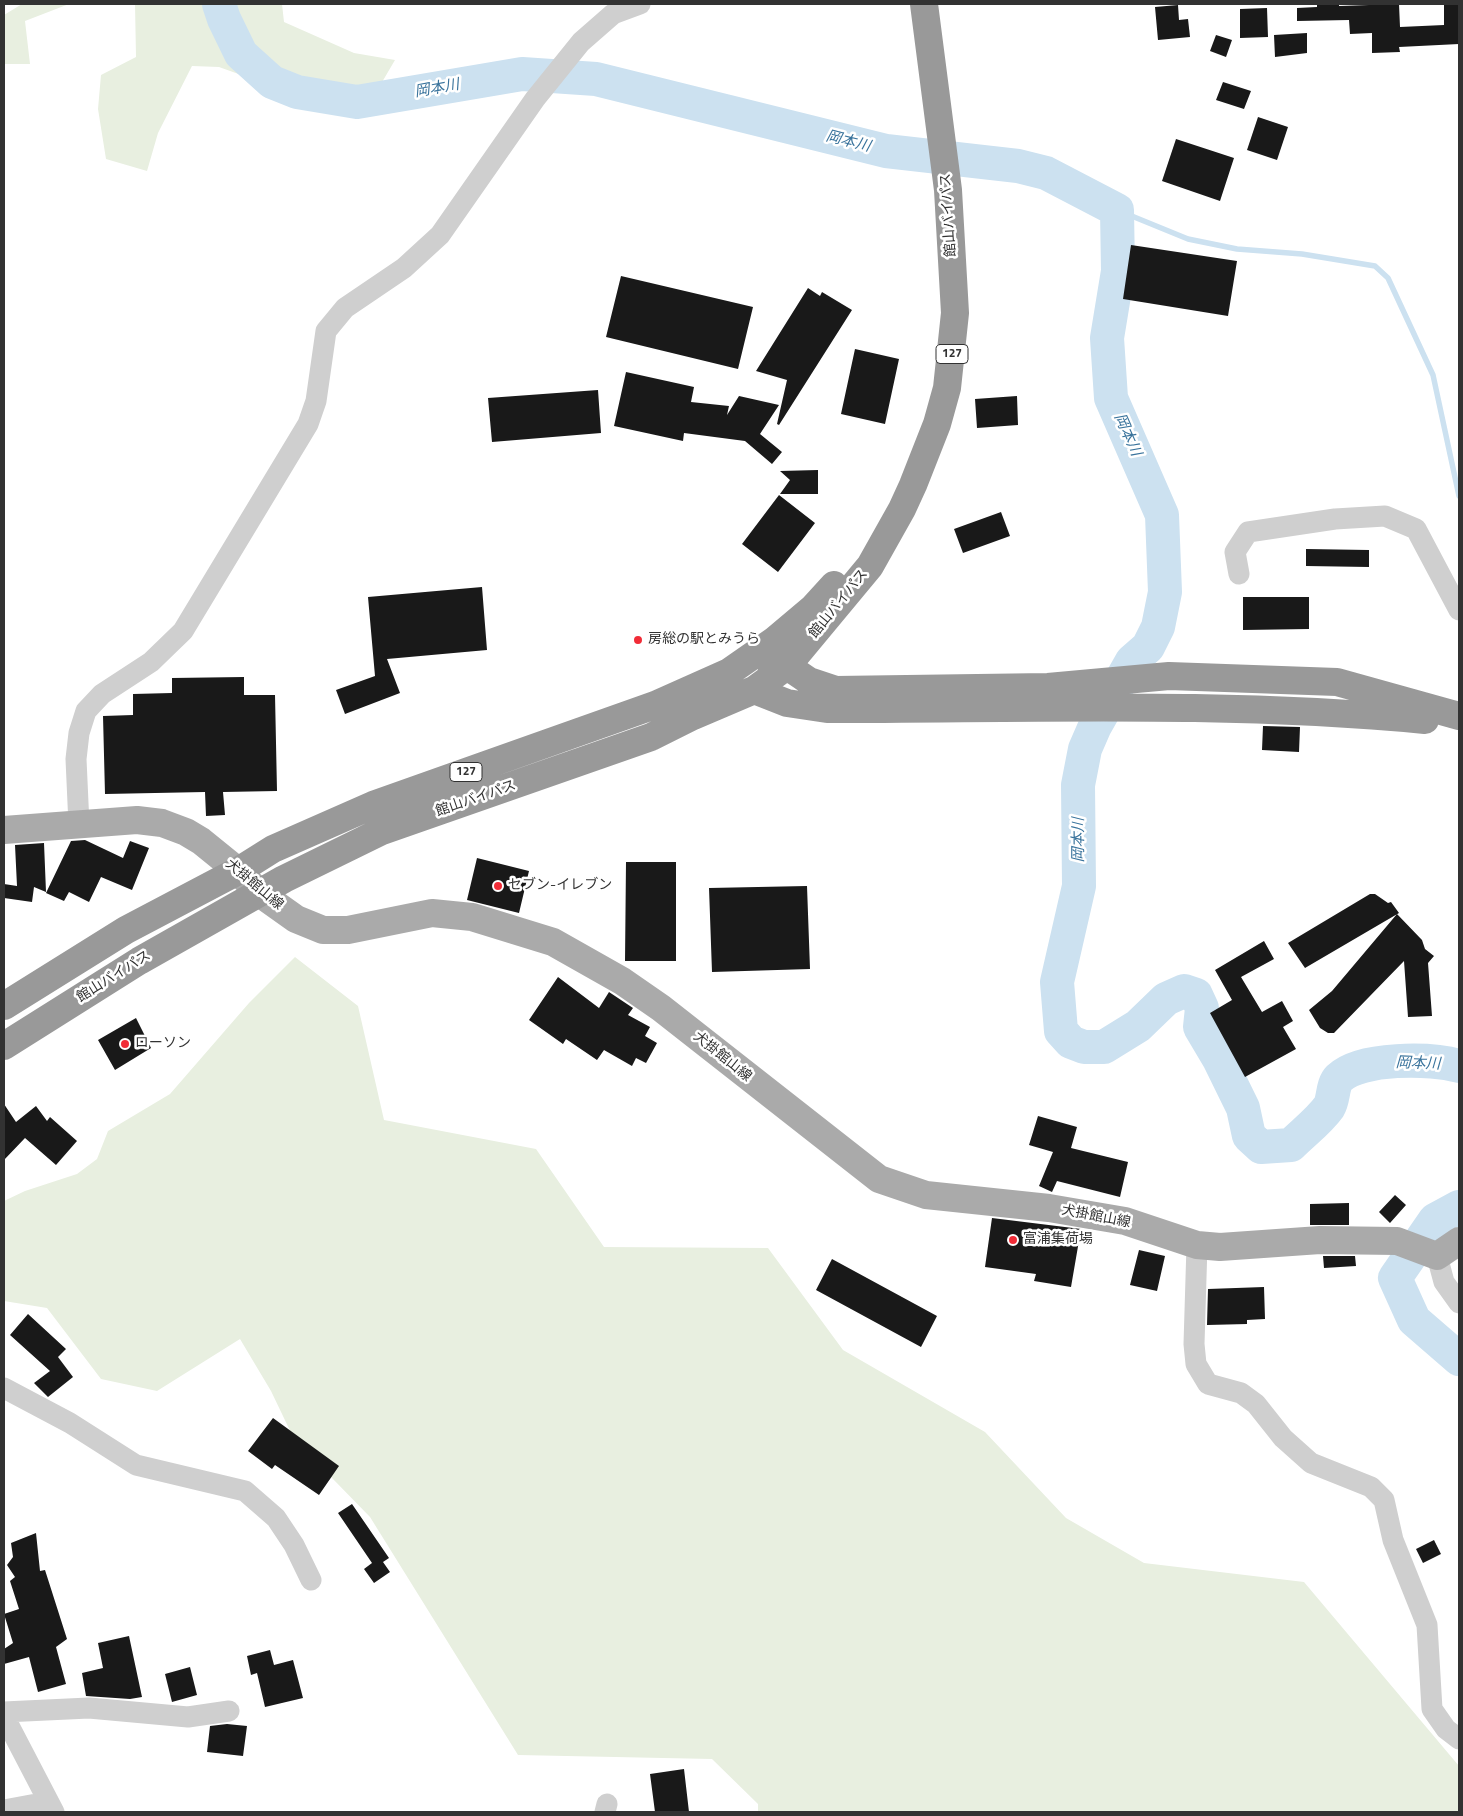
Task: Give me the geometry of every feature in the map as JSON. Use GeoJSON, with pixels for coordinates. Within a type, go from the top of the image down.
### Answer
{"type":"FeatureCollection","features":[{"type":"Feature","properties":{"kind":"highway","name":"館山バイパス"},"geometry":{"type":"LineString","coordinates":[[4,1046],[139,961],[258,892],[382,831],[651,737],[693,716],[754,690],[787,666],[870,566],[902,509],[937,424],[952,355],[955,313],[948,190],[924,4]]}},
{"type":"Feature","properties":{"kind":"highway","name":"館山バイパス"},"geometry":{"type":"LineString","coordinates":[[4,1006],[126,930],[238,871],[273,849],[373,804],[662,702],[728,672],[753,656],[813,608],[902,509]]}},
{"type":"Feature","properties":{"kind":"highway"},"geometry":{"type":"LineString","coordinates":[[1459,716],[1338,682],[1169,676],[1048,697],[827,709],[787,704],[754,690],[753,656],[787,666],[809,681],[836,690],[1048,697],[1168,708],[1341,712],[1459,723]]}},
{"type":"Feature","properties":{"kind":"main road","name":"犬掛館山線"},"geometry":{"type":"LineString","coordinates":[[4,830],[137,820],[162,823],[186,832],[201,841],[238,871],[258,892],[296,919],[323,930],[348,930],[396,918],[432,913],[472,917],[553,942],[622,981],[661,1008],[879,1179],[926,1195],[1050,1208],[1125,1221],[1197,1245],[1220,1247],[1320,1240],[1397,1241],[1434,1254]]}},
{"type":"Feature","properties":{"kind":"main road"},"geometry":{"type":"LineString","coordinates":[[1434,1254],[1459,1241]]}},
{"type":"Feature","properties":{"kind":"street"},"geometry":{"type":"LineString","coordinates":[[79,825],[76,759],[79,733],[86,711],[102,694],[151,662],[183,631],[308,424],[316,401],[326,331],[346,308],[404,268],[440,235],[535,99],[581,42],[613,14],[640,4]]}},
{"type":"Feature","properties":{"kind":"street"},"geometry":{"type":"LineString","coordinates":[[1239,574],[1235,552],[1248,532],[1335,519],[1385,516],[1416,529],[1459,610]]}},
{"type":"Feature","properties":{"kind":"street"},"geometry":{"type":"LineString","coordinates":[[1197,1245],[1194,1344],[1196,1364],[1208,1384],[1241,1393],[1256,1404],[1283,1438],[1311,1463],[1371,1487],[1384,1500],[1393,1540],[1427,1625],[1432,1709],[1446,1729],[1459,1739]]}},
{"type":"Feature","properties":{"kind":"street"},"geometry":{"type":"LineString","coordinates":[[1434,1254],[1444,1282],[1459,1303]]}},
{"type":"Feature","properties":{"kind":"street"},"geometry":{"type":"LineString","coordinates":[[4,1388],[70,1423],[136,1465],[245,1491],[276,1518],[294,1545],[311,1580]]}},
{"type":"Feature","properties":{"kind":"street"},"geometry":{"type":"LineString","coordinates":[[4,1712],[89,1708],[188,1716],[230,1711]]}},
{"type":"Feature","properties":{"kind":"street"},"geometry":{"type":"LineString","coordinates":[[4,1716],[51,1807],[4,1810]]}},
{"type":"Feature","properties":{"kind":"green space"},"geometry":{"type":"Polygon","coordinates":[[[22,4],[69,4],[25,21],[30,64],[4,64],[4,15],[22,4]]]}},
{"type":"Feature","properties":{"kind":"green space"},"geometry":{"type":"Polygon","coordinates":[[[135,4],[282,4],[284,22],[354,53],[395,60],[361,118],[219,67],[192,66],[158,133],[147,171],[106,159],[98,109],[101,75],[136,57],[135,4]]]}},
{"type":"Feature","properties":{"kind":"green space"},"geometry":{"type":"Polygon","coordinates":[[[295,957],[358,1006],[384,1120],[536,1149],[604,1247],[768,1248],[843,1350],[985,1432],[1066,1518],[1144,1563],[1304,1582],[1459,1766],[1459,1812],[758,1812],[758,1804],[712,1759],[518,1755],[370,1517],[294,1439],[271,1391],[240,1339],[157,1391],[101,1379],[47,1308],[4,1301],[4,1201],[25,1191],[77,1174],[97,1159],[108,1131],[170,1094],[249,1003],[295,957]]]}},
{"type":"Feature","properties":{"kind":"building"},"geometry":{"type":"Polygon","coordinates":[[[1317,4],[1339,4],[1339,6],[1399,4],[1400,27],[1444,25],[1444,4],[1459,4],[1459,44],[1399,47],[1400,52],[1372,53],[1372,33],[1350,34],[1349,20],[1297,21],[1297,8],[1317,7],[1317,4]]]}},
{"type":"Feature","properties":{"kind":"building"},"geometry":{"type":"Polygon","coordinates":[[[1178,5],[1179,20],[1188,19],[1190,37],[1158,40],[1155,7],[1178,5]]]}},
{"type":"Feature","properties":{"kind":"building"},"geometry":{"type":"Polygon","coordinates":[[[1267,8],[1268,37],[1240,38],[1240,9],[1267,8]]]}},
{"type":"Feature","properties":{"kind":"building"},"geometry":{"type":"Polygon","coordinates":[[[1307,33],[1307,53],[1275,57],[1274,35],[1307,33]]]}},
{"type":"Feature","properties":{"kind":"building"},"geometry":{"type":"Polygon","coordinates":[[[1216,35],[1232,40],[1226,57],[1210,51],[1216,35]]]}},
{"type":"Feature","properties":{"kind":"building"},"geometry":{"type":"Polygon","coordinates":[[[1223,82],[1251,91],[1244,109],[1216,100],[1223,82]]]}},
{"type":"Feature","properties":{"kind":"building"},"geometry":{"type":"Polygon","coordinates":[[[1258,117],[1288,127],[1277,160],[1247,150],[1258,117]]]}},
{"type":"Feature","properties":{"kind":"building"},"geometry":{"type":"Polygon","coordinates":[[[1176,139],[1234,158],[1220,201],[1162,181],[1176,139]]]}},
{"type":"Feature","properties":{"kind":"building"},"geometry":{"type":"Polygon","coordinates":[[[1131,245],[1237,261],[1228,316],[1123,299],[1131,245]]]}},
{"type":"Feature","properties":{"kind":"building"},"geometry":{"type":"Polygon","coordinates":[[[621,276],[753,307],[738,369],[606,337],[621,276]]]}},
{"type":"Feature","properties":{"kind":"building"},"geometry":{"type":"Polygon","coordinates":[[[808,288],[820,296],[822,292],[852,310],[779,425],[777,424],[787,380],[756,371],[808,288]]]}},
{"type":"Feature","properties":{"kind":"building"},"geometry":{"type":"Polygon","coordinates":[[[855,349],[899,359],[885,424],[841,414],[855,349]]]}},
{"type":"Feature","properties":{"kind":"building"},"geometry":{"type":"Polygon","coordinates":[[[626,372],[694,387],[691,402],[729,406],[727,415],[739,396],[779,405],[760,434],[782,452],[772,464],[745,441],[684,433],[683,441],[614,426],[626,372]]]}},
{"type":"Feature","properties":{"kind":"building"},"geometry":{"type":"Polygon","coordinates":[[[598,390],[601,433],[492,442],[488,398],[598,390]]]}},
{"type":"Feature","properties":{"kind":"building"},"geometry":{"type":"Polygon","coordinates":[[[1017,396],[1018,425],[977,428],[975,399],[1017,396]]]}},
{"type":"Feature","properties":{"kind":"building"},"geometry":{"type":"Polygon","coordinates":[[[818,470],[818,494],[780,494],[790,480],[780,471],[818,470]]]}},
{"type":"Feature","properties":{"kind":"building"},"geometry":{"type":"Polygon","coordinates":[[[779,495],[815,523],[778,572],[742,544],[779,495]]]}},
{"type":"Feature","properties":{"kind":"building"},"geometry":{"type":"Polygon","coordinates":[[[1001,512],[1010,536],[963,553],[954,529],[1001,512]]]}},
{"type":"Feature","properties":{"kind":"building"},"geometry":{"type":"Polygon","coordinates":[[[1306,549],[1369,550],[1369,567],[1306,566],[1306,549]]]}},
{"type":"Feature","properties":{"kind":"building"},"geometry":{"type":"Polygon","coordinates":[[[482,587],[487,650],[387,659],[400,693],[345,714],[336,690],[375,676],[368,597],[482,587]]]}},
{"type":"Feature","properties":{"kind":"building"},"geometry":{"type":"Polygon","coordinates":[[[1243,597],[1309,597],[1309,629],[1243,630],[1243,597]]]}},
{"type":"Feature","properties":{"kind":"building"},"geometry":{"type":"Polygon","coordinates":[[[244,677],[244,695],[275,695],[277,791],[223,792],[225,815],[206,816],[205,792],[105,794],[103,716],[133,715],[133,694],[172,693],[172,678],[244,677]]]}},
{"type":"Feature","properties":{"kind":"building"},"geometry":{"type":"Polygon","coordinates":[[[1263,726],[1300,727],[1299,752],[1262,750],[1263,726]]]}},
{"type":"Feature","properties":{"kind":"building"},"geometry":{"type":"Polygon","coordinates":[[[85,840],[123,858],[130,841],[149,848],[132,890],[101,877],[89,902],[69,892],[64,901],[46,893],[71,841],[85,840]]]}},
{"type":"Feature","properties":{"kind":"building"},"geometry":{"type":"Polygon","coordinates":[[[44,843],[46,892],[34,887],[32,902],[4,898],[4,884],[17,886],[15,845],[44,843]]]}},
{"type":"Feature","properties":{"kind":"building","name":"セブン-イレブン"},"geometry":{"type":"Polygon","coordinates":[[[477,858],[529,871],[519,913],[467,900],[477,858]]]}},
{"type":"Feature","properties":{"kind":"building"},"geometry":{"type":"Polygon","coordinates":[[[626,862],[676,862],[676,961],[625,961],[626,862]]]}},
{"type":"Feature","properties":{"kind":"building"},"geometry":{"type":"Polygon","coordinates":[[[807,886],[810,969],[712,972],[709,888],[807,886]]]}},
{"type":"Feature","properties":{"kind":"building"},"geometry":{"type":"Polygon","coordinates":[[[1370,894],[1375,894],[1388,903],[1391,902],[1399,913],[1305,968],[1288,943],[1370,894]]]}},
{"type":"Feature","properties":{"kind":"building"},"geometry":{"type":"Polygon","coordinates":[[[1397,914],[1422,940],[1425,949],[1434,956],[1428,963],[1432,1016],[1408,1017],[1404,961],[1334,1033],[1328,1033],[1320,1028],[1309,1010],[1332,991],[1397,914]]]}},
{"type":"Feature","properties":{"kind":"building"},"geometry":{"type":"Polygon","coordinates":[[[1264,941],[1274,959],[1241,977],[1262,1012],[1282,1001],[1293,1021],[1283,1027],[1296,1049],[1245,1077],[1210,1013],[1232,1000],[1215,970],[1264,941]]]}},
{"type":"Feature","properties":{"kind":"building"},"geometry":{"type":"Polygon","coordinates":[[[558,977],[599,1008],[609,992],[633,1008],[628,1015],[650,1027],[645,1036],[657,1043],[646,1063],[636,1058],[632,1066],[604,1050],[597,1060],[566,1039],[563,1044],[529,1020],[558,977]]]}},
{"type":"Feature","properties":{"kind":"building","name":"ローソン"},"geometry":{"type":"Polygon","coordinates":[[[136,1018],[151,1048],[115,1070],[98,1040],[136,1018]]]}},
{"type":"Feature","properties":{"kind":"building"},"geometry":{"type":"Polygon","coordinates":[[[4,1104],[16,1122],[36,1106],[47,1121],[50,1117],[77,1141],[56,1165],[25,1138],[4,1160],[4,1104]]]}},
{"type":"Feature","properties":{"kind":"building"},"geometry":{"type":"Polygon","coordinates":[[[1038,1116],[1077,1127],[1071,1148],[1128,1162],[1120,1197],[1057,1181],[1052,1192],[1039,1186],[1053,1152],[1029,1145],[1038,1116]]]}},
{"type":"Feature","properties":{"kind":"building"},"geometry":{"type":"Polygon","coordinates":[[[1395,1195],[1406,1205],[1390,1223],[1379,1212],[1395,1195]]]}},
{"type":"Feature","properties":{"kind":"building"},"geometry":{"type":"Polygon","coordinates":[[[1349,1203],[1349,1225],[1310,1225],[1310,1204],[1349,1203]]]}},
{"type":"Feature","properties":{"kind":"building"},"geometry":{"type":"Polygon","coordinates":[[[992,1218],[1081,1229],[1071,1287],[1034,1281],[1036,1274],[985,1267],[992,1218]]]}},
{"type":"Feature","properties":{"kind":"building"},"geometry":{"type":"Polygon","coordinates":[[[1139,1250],[1165,1256],[1157,1291],[1130,1285],[1139,1250]]]}},
{"type":"Feature","properties":{"kind":"building"},"geometry":{"type":"Polygon","coordinates":[[[1323,1256],[1355,1256],[1356,1266],[1324,1268],[1323,1256]]]}},
{"type":"Feature","properties":{"kind":"building"},"geometry":{"type":"Polygon","coordinates":[[[832,1259],[937,1316],[921,1347],[816,1290],[832,1259]]]}},
{"type":"Feature","properties":{"kind":"building"},"geometry":{"type":"Polygon","coordinates":[[[1264,1287],[1265,1319],[1247,1320],[1247,1324],[1207,1325],[1208,1289],[1264,1287]]]}},
{"type":"Feature","properties":{"kind":"building"},"geometry":{"type":"Polygon","coordinates":[[[28,1314],[66,1349],[58,1357],[73,1377],[48,1397],[34,1383],[50,1371],[10,1335],[28,1314]]]}},
{"type":"Feature","properties":{"kind":"building"},"geometry":{"type":"Polygon","coordinates":[[[273,1418],[339,1466],[319,1495],[275,1465],[272,1469],[248,1451],[273,1418]]]}},
{"type":"Feature","properties":{"kind":"building"},"geometry":{"type":"Polygon","coordinates":[[[352,1504],[389,1558],[383,1562],[390,1572],[374,1583],[364,1569],[372,1563],[338,1513],[352,1504]]]}},
{"type":"Feature","properties":{"kind":"building"},"geometry":{"type":"Polygon","coordinates":[[[36,1533],[40,1571],[45,1570],[67,1639],[56,1647],[66,1684],[38,1692],[29,1657],[4,1664],[4,1649],[13,1643],[4,1614],[19,1609],[10,1581],[15,1577],[7,1565],[13,1557],[11,1543],[36,1533]]]}},
{"type":"Feature","properties":{"kind":"building"},"geometry":{"type":"Polygon","coordinates":[[[1434,1540],[1441,1554],[1423,1563],[1416,1549],[1434,1540]]]}},
{"type":"Feature","properties":{"kind":"building"},"geometry":{"type":"Polygon","coordinates":[[[129,1636],[142,1697],[130,1699],[86,1696],[82,1673],[103,1668],[98,1643],[129,1636]]]}},
{"type":"Feature","properties":{"kind":"building"},"geometry":{"type":"Polygon","coordinates":[[[270,1650],[274,1665],[293,1660],[303,1698],[265,1707],[257,1673],[251,1675],[247,1656],[270,1650]]]}},
{"type":"Feature","properties":{"kind":"building"},"geometry":{"type":"Polygon","coordinates":[[[190,1667],[197,1695],[172,1702],[165,1674],[190,1667]]]}},
{"type":"Feature","properties":{"kind":"building"},"geometry":{"type":"Polygon","coordinates":[[[227,1724],[247,1726],[243,1756],[207,1752],[210,1726],[227,1724]]]}},
{"type":"Feature","properties":{"kind":"building"},"geometry":{"type":"Polygon","coordinates":[[[684,1769],[689,1812],[655,1812],[650,1774],[684,1769]]]}},
{"type":"Feature","properties":{"kind":"waterway","name":"岡本川"},"geometry":{"type":"LineString","coordinates":[[219,4],[241,54],[272,82],[297,92],[357,102],[522,74],[596,79],[886,151],[1018,166],[1046,173],[1117,210],[1118,271],[1107,338],[1111,398],[1162,515],[1165,592],[1158,627],[1148,647],[1132,661],[1095,726],[1085,749],[1078,785],[1079,886],[1057,982],[1061,1031],[1071,1042],[1084,1047],[1104,1047],[1138,1026],[1166,999],[1184,991],[1196,995],[1202,1008],[1200,1027],[1219,1059],[1243,1108],[1249,1136],[1261,1147],[1291,1145],[1329,1107],[1337,1081],[1349,1071],[1363,1066],[1397,1061],[1447,1063],[1459,1066]]}},
{"type":"Feature","properties":{"kind":"waterway"},"geometry":{"type":"LineString","coordinates":[[1117,210],[1188,239],[1237,249],[1302,254],[1375,266],[1388,278],[1433,375],[1459,496]]}},
{"type":"Feature","properties":{"kind":"waterway","name":"岡本川"},"geometry":{"type":"LineString","coordinates":[[1459,1207],[1435,1220],[1395,1278],[1414,1320],[1459,1359]]}},
{"type":"Feature","properties":{"kind":"place","name":"房総の駅とみうら"},"geometry":{"type":"Point","coordinates":[638,640]}},
{"type":"Feature","properties":{"kind":"place","name":"セブン-イレブン"},"geometry":{"type":"Point","coordinates":[498,886]}},
{"type":"Feature","properties":{"kind":"place","name":"ローソン"},"geometry":{"type":"Point","coordinates":[125,1044]}},
{"type":"Feature","properties":{"kind":"place","name":"富浦集荷場"},"geometry":{"type":"Point","coordinates":[1013,1240]}}]}
